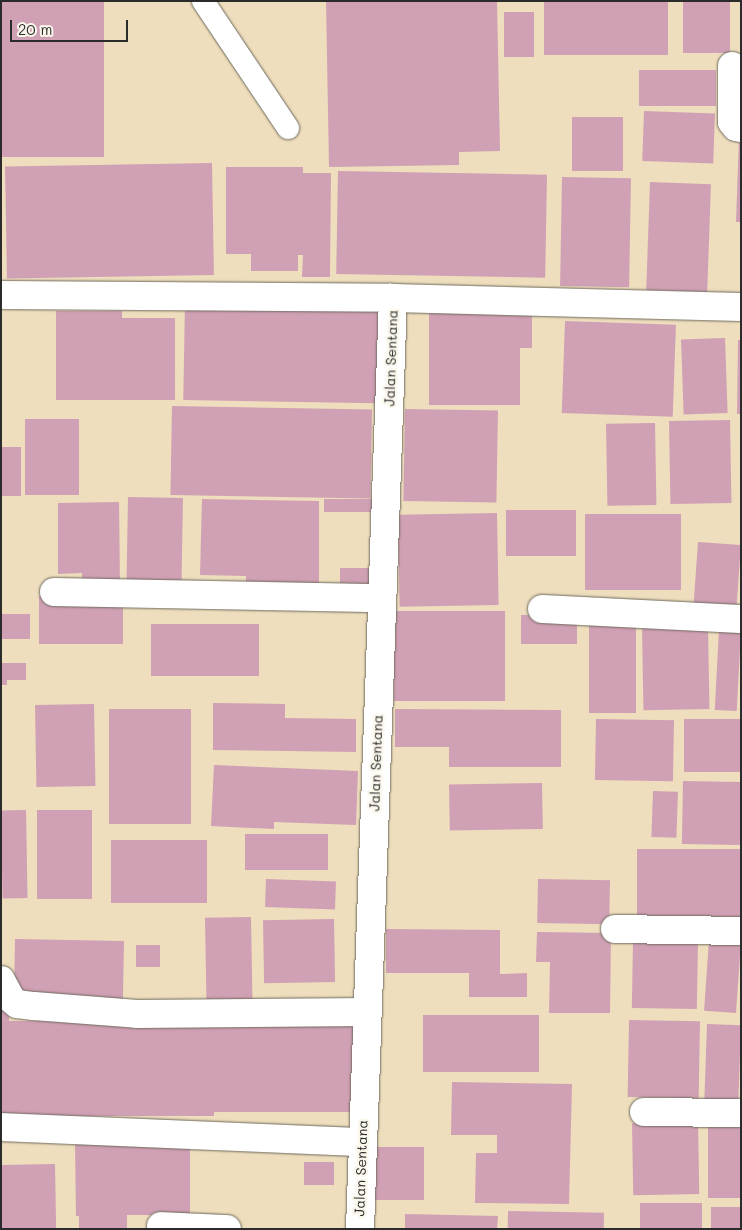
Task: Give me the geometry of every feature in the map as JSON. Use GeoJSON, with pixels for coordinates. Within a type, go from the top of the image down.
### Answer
{"type":"FeatureCollection","features":[{"type":"Feature","properties":{"kind":"street"},"geometry":{"type":"LineString","coordinates":[[732,66],[732,122],[736,127],[741,128]]}},
{"type":"Feature","properties":{"kind":"street"},"geometry":{"type":"LineString","coordinates":[[1,295],[393,298],[741,307]]}},
{"type":"Feature","properties":{"kind":"street","name":"Jalan Sentana"},"geometry":{"type":"LineString","coordinates":[[360,1229],[393,298]]}},
{"type":"Feature","properties":{"kind":"street"},"geometry":{"type":"LineString","coordinates":[[54,592],[381,598]]}},
{"type":"Feature","properties":{"kind":"street"},"geometry":{"type":"LineString","coordinates":[[542,609],[741,619]]}},
{"type":"Feature","properties":{"kind":"street"},"geometry":{"type":"LineString","coordinates":[[615,929],[741,931]]}},
{"type":"Feature","properties":{"kind":"street"},"geometry":{"type":"LineString","coordinates":[[1,980],[11,999],[17,1004],[34,1006],[137,1014],[367,1012]]}},
{"type":"Feature","properties":{"kind":"street"},"geometry":{"type":"LineString","coordinates":[[644,1112],[741,1113]]}},
{"type":"Feature","properties":{"kind":"street"},"geometry":{"type":"LineString","coordinates":[[1,1127],[362,1142]]}},
{"type":"Feature","properties":{"kind":"street"},"geometry":{"type":"LineString","coordinates":[[161,1226],[227,1229]]}},
{"type":"Feature","properties":{"kind":"lane"},"geometry":{"type":"LineString","coordinates":[[202,1],[288,128]]}},
{"type":"Feature","properties":{"kind":"building"},"geometry":{"type":"Polygon","coordinates":[[[1,1],[104,1],[104,157],[1,157],[1,1]]]}},
{"type":"Feature","properties":{"kind":"building"},"geometry":{"type":"Polygon","coordinates":[[[326,1],[497,1],[500,151],[459,152],[459,165],[329,167],[326,1]]]}},
{"type":"Feature","properties":{"kind":"building"},"geometry":{"type":"Polygon","coordinates":[[[544,1],[668,1],[668,55],[544,55],[544,1]]]}},
{"type":"Feature","properties":{"kind":"building"},"geometry":{"type":"Polygon","coordinates":[[[683,2],[730,2],[730,53],[683,53],[683,2]]]}},
{"type":"Feature","properties":{"kind":"building"},"geometry":{"type":"Polygon","coordinates":[[[504,12],[534,12],[534,57],[504,57],[504,12]]]}},
{"type":"Feature","properties":{"kind":"building"},"geometry":{"type":"Polygon","coordinates":[[[639,70],[716,70],[716,106],[639,106],[639,70]]]}},
{"type":"Feature","properties":{"kind":"building"},"geometry":{"type":"Polygon","coordinates":[[[644,111],[715,113],[713,163],[642,161],[644,111]]]}},
{"type":"Feature","properties":{"kind":"building"},"geometry":{"type":"Polygon","coordinates":[[[572,117],[623,117],[623,171],[572,171],[572,117]]]}},
{"type":"Feature","properties":{"kind":"building"},"geometry":{"type":"Polygon","coordinates":[[[739,137],[741,137],[741,222],[736,222],[739,137]]]}},
{"type":"Feature","properties":{"kind":"building"},"geometry":{"type":"Polygon","coordinates":[[[212,163],[214,275],[7,279],[5,167],[212,163]]]}},
{"type":"Feature","properties":{"kind":"building"},"geometry":{"type":"Polygon","coordinates":[[[226,167],[303,167],[303,173],[331,173],[330,277],[302,277],[303,255],[298,255],[298,271],[251,271],[251,254],[226,254],[226,167]]]}},
{"type":"Feature","properties":{"kind":"building"},"geometry":{"type":"Polygon","coordinates":[[[338,171],[547,175],[545,278],[336,274],[338,171]]]}},
{"type":"Feature","properties":{"kind":"building"},"geometry":{"type":"Polygon","coordinates":[[[562,177],[631,178],[629,287],[560,286],[562,177]]]}},
{"type":"Feature","properties":{"kind":"building"},"geometry":{"type":"Polygon","coordinates":[[[650,182],[711,184],[707,292],[646,290],[650,182]]]}},
{"type":"Feature","properties":{"kind":"building"},"geometry":{"type":"Polygon","coordinates":[[[185,301],[379,304],[377,403],[183,400],[185,301]]]}},
{"type":"Feature","properties":{"kind":"building"},"geometry":{"type":"Polygon","coordinates":[[[429,310],[532,310],[532,348],[520,348],[520,405],[429,405],[429,310]]]}},
{"type":"Feature","properties":{"kind":"building"},"geometry":{"type":"Polygon","coordinates":[[[56,311],[122,311],[122,318],[175,318],[175,400],[56,400],[56,311]]]}},
{"type":"Feature","properties":{"kind":"building"},"geometry":{"type":"Polygon","coordinates":[[[565,321],[676,325],[673,417],[562,413],[565,321]]]}},
{"type":"Feature","properties":{"kind":"building"},"geometry":{"type":"Polygon","coordinates":[[[725,338],[728,413],[684,414],[681,340],[725,338]]]}},
{"type":"Feature","properties":{"kind":"building"},"geometry":{"type":"Polygon","coordinates":[[[738,340],[741,340],[741,414],[737,414],[738,340]]]}},
{"type":"Feature","properties":{"kind":"building"},"geometry":{"type":"Polygon","coordinates":[[[172,406],[372,409],[370,498],[170,495],[172,406]]]}},
{"type":"Feature","properties":{"kind":"building"},"geometry":{"type":"Polygon","coordinates":[[[405,409],[498,411],[496,503],[403,501],[405,409]]]}},
{"type":"Feature","properties":{"kind":"building"},"geometry":{"type":"Polygon","coordinates":[[[25,419],[79,419],[79,495],[25,495],[25,419]]]}},
{"type":"Feature","properties":{"kind":"building"},"geometry":{"type":"Polygon","coordinates":[[[730,420],[731,503],[670,504],[669,421],[730,420]]]}},
{"type":"Feature","properties":{"kind":"building"},"geometry":{"type":"Polygon","coordinates":[[[655,423],[656,505],[607,506],[606,424],[655,423]]]}},
{"type":"Feature","properties":{"kind":"building"},"geometry":{"type":"Polygon","coordinates":[[[1,447],[21,447],[21,496],[1,496],[1,447]]]}},
{"type":"Feature","properties":{"kind":"building"},"geometry":{"type":"Polygon","coordinates":[[[128,497],[183,498],[181,587],[126,586],[128,497]]]}},
{"type":"Feature","properties":{"kind":"building"},"geometry":{"type":"Polygon","coordinates":[[[202,499],[319,501],[319,593],[246,592],[246,576],[200,575],[202,499]]]}},
{"type":"Feature","properties":{"kind":"building"},"geometry":{"type":"Polygon","coordinates":[[[324,499],[373,499],[373,512],[324,512],[324,499]]]}},
{"type":"Feature","properties":{"kind":"building"},"geometry":{"type":"Polygon","coordinates":[[[119,502],[120,586],[82,586],[82,573],[58,574],[58,503],[119,502]]]}},
{"type":"Feature","properties":{"kind":"building"},"geometry":{"type":"Polygon","coordinates":[[[506,510],[576,510],[576,556],[506,556],[506,510]]]}},
{"type":"Feature","properties":{"kind":"building"},"geometry":{"type":"Polygon","coordinates":[[[497,513],[499,605],[400,607],[398,515],[497,513]]]}},
{"type":"Feature","properties":{"kind":"building"},"geometry":{"type":"Polygon","coordinates":[[[585,514],[681,514],[681,590],[585,590],[585,514]]]}},
{"type":"Feature","properties":{"kind":"building"},"geometry":{"type":"Polygon","coordinates":[[[698,542],[741,545],[737,608],[694,605],[698,542]]]}},
{"type":"Feature","properties":{"kind":"building"},"geometry":{"type":"Polygon","coordinates":[[[340,568],[376,568],[376,592],[340,592],[340,568]]]}},
{"type":"Feature","properties":{"kind":"building"},"geometry":{"type":"Polygon","coordinates":[[[39,596],[123,596],[123,644],[39,644],[39,596]]]}},
{"type":"Feature","properties":{"kind":"building"},"geometry":{"type":"Polygon","coordinates":[[[394,611],[505,611],[505,701],[394,701],[394,611]]]}},
{"type":"Feature","properties":{"kind":"building"},"geometry":{"type":"Polygon","coordinates":[[[1,614],[30,614],[30,639],[1,639],[1,614]]]}},
{"type":"Feature","properties":{"kind":"building"},"geometry":{"type":"Polygon","coordinates":[[[521,615],[577,615],[577,644],[521,644],[521,615]]]}},
{"type":"Feature","properties":{"kind":"building"},"geometry":{"type":"Polygon","coordinates":[[[589,622],[636,622],[636,713],[589,713],[589,622]]]}},
{"type":"Feature","properties":{"kind":"building"},"geometry":{"type":"Polygon","coordinates":[[[151,624],[259,624],[259,676],[151,676],[151,624]]]}},
{"type":"Feature","properties":{"kind":"building"},"geometry":{"type":"Polygon","coordinates":[[[708,626],[709,709],[643,710],[642,627],[708,626]]]}},
{"type":"Feature","properties":{"kind":"building"},"geometry":{"type":"Polygon","coordinates":[[[719,629],[741,630],[737,711],[715,710],[719,629]]]}},
{"type":"Feature","properties":{"kind":"building"},"geometry":{"type":"Polygon","coordinates":[[[1,663],[26,663],[26,680],[7,680],[7,685],[1,685],[1,663]]]}},
{"type":"Feature","properties":{"kind":"building"},"geometry":{"type":"Polygon","coordinates":[[[213,703],[285,704],[285,718],[356,719],[356,752],[213,750],[213,703]]]}},
{"type":"Feature","properties":{"kind":"building"},"geometry":{"type":"Polygon","coordinates":[[[94,704],[95,786],[36,787],[35,705],[94,704]]]}},
{"type":"Feature","properties":{"kind":"building"},"geometry":{"type":"Polygon","coordinates":[[[109,709],[191,709],[191,824],[109,824],[109,709]]]}},
{"type":"Feature","properties":{"kind":"building"},"geometry":{"type":"Polygon","coordinates":[[[395,709],[561,710],[561,767],[449,767],[449,747],[395,747],[395,709]]]}},
{"type":"Feature","properties":{"kind":"building"},"geometry":{"type":"Polygon","coordinates":[[[596,719],[674,720],[673,781],[595,780],[596,719]]]}},
{"type":"Feature","properties":{"kind":"building"},"geometry":{"type":"Polygon","coordinates":[[[684,719],[741,719],[741,772],[684,772],[684,719]]]}},
{"type":"Feature","properties":{"kind":"building"},"geometry":{"type":"Polygon","coordinates":[[[214,765],[358,771],[356,825],[274,822],[274,829],[211,826],[214,765]]]}},
{"type":"Feature","properties":{"kind":"building"},"geometry":{"type":"Polygon","coordinates":[[[683,781],[741,782],[740,845],[682,844],[683,781]]]}},
{"type":"Feature","properties":{"kind":"building"},"geometry":{"type":"Polygon","coordinates":[[[542,783],[543,829],[450,831],[449,785],[542,783]]]}},
{"type":"Feature","properties":{"kind":"building"},"geometry":{"type":"Polygon","coordinates":[[[653,791],[678,792],[676,838],[651,837],[653,791]]]}},
{"type":"Feature","properties":{"kind":"building"},"geometry":{"type":"Polygon","coordinates":[[[1,810],[26,810],[28,898],[3,898],[1,810]]]}},
{"type":"Feature","properties":{"kind":"building"},"geometry":{"type":"Polygon","coordinates":[[[37,810],[92,810],[92,899],[37,899],[37,810]]]}},
{"type":"Feature","properties":{"kind":"building"},"geometry":{"type":"Polygon","coordinates":[[[245,834],[328,834],[328,870],[245,870],[245,834]]]}},
{"type":"Feature","properties":{"kind":"building"},"geometry":{"type":"Polygon","coordinates":[[[111,840],[207,840],[207,903],[111,903],[111,840]]]}},
{"type":"Feature","properties":{"kind":"building"},"geometry":{"type":"Polygon","coordinates":[[[637,849],[741,849],[741,926],[637,926],[637,849]]]}},
{"type":"Feature","properties":{"kind":"building"},"geometry":{"type":"Polygon","coordinates":[[[266,879],[336,881],[335,909],[265,907],[266,879]]]}},
{"type":"Feature","properties":{"kind":"building"},"geometry":{"type":"Polygon","coordinates":[[[538,879],[610,880],[609,924],[537,923],[538,879]]]}},
{"type":"Feature","properties":{"kind":"building"},"geometry":{"type":"Polygon","coordinates":[[[251,917],[252,999],[206,1000],[205,918],[251,917]]]}},
{"type":"Feature","properties":{"kind":"building"},"geometry":{"type":"Polygon","coordinates":[[[334,919],[335,982],[264,983],[263,920],[334,919]]]}},
{"type":"Feature","properties":{"kind":"building"},"geometry":{"type":"Polygon","coordinates":[[[386,929],[500,930],[500,974],[527,973],[527,997],[469,997],[469,973],[386,973],[386,929]]]}},
{"type":"Feature","properties":{"kind":"building"},"geometry":{"type":"Polygon","coordinates":[[[537,932],[611,933],[610,1013],[549,1013],[550,962],[536,962],[537,932]]]}},
{"type":"Feature","properties":{"kind":"building"},"geometry":{"type":"Polygon","coordinates":[[[15,939],[124,941],[123,1002],[14,1000],[15,939]]]}},
{"type":"Feature","properties":{"kind":"building"},"geometry":{"type":"Polygon","coordinates":[[[709,940],[741,942],[736,1013],[704,1011],[709,940]]]}},
{"type":"Feature","properties":{"kind":"building"},"geometry":{"type":"Polygon","coordinates":[[[633,941],[698,942],[697,1009],[632,1008],[633,941]]]}},
{"type":"Feature","properties":{"kind":"building"},"geometry":{"type":"Polygon","coordinates":[[[136,945],[160,945],[160,967],[136,967],[136,945]]]}},
{"type":"Feature","properties":{"kind":"building"},"geometry":{"type":"Polygon","coordinates":[[[1,998],[9,998],[9,1021],[359,1022],[358,1112],[214,1112],[214,1116],[1,1116],[1,998]]]}},
{"type":"Feature","properties":{"kind":"building"},"geometry":{"type":"Polygon","coordinates":[[[423,1015],[539,1015],[539,1072],[423,1072],[423,1015]]]}},
{"type":"Feature","properties":{"kind":"building"},"geometry":{"type":"Polygon","coordinates":[[[629,1020],[700,1021],[699,1098],[628,1097],[629,1020]]]}},
{"type":"Feature","properties":{"kind":"building"},"geometry":{"type":"Polygon","coordinates":[[[707,1024],[741,1025],[738,1102],[704,1101],[707,1024]]]}},
{"type":"Feature","properties":{"kind":"building"},"geometry":{"type":"Polygon","coordinates":[[[452,1082],[572,1084],[569,1204],[475,1203],[476,1153],[497,1153],[497,1135],[451,1135],[452,1082]]]}},
{"type":"Feature","properties":{"kind":"building"},"geometry":{"type":"Polygon","coordinates":[[[698,1122],[699,1194],[633,1195],[632,1123],[698,1122]]]}},
{"type":"Feature","properties":{"kind":"building"},"geometry":{"type":"Polygon","coordinates":[[[708,1126],[741,1126],[741,1198],[708,1198],[708,1126]]]}},
{"type":"Feature","properties":{"kind":"building"},"geometry":{"type":"Polygon","coordinates":[[[75,1144],[190,1144],[190,1215],[127,1215],[127,1229],[79,1229],[79,1216],[76,1216],[75,1144]]]}},
{"type":"Feature","properties":{"kind":"building"},"geometry":{"type":"Polygon","coordinates":[[[372,1147],[424,1147],[424,1200],[372,1200],[372,1147]]]}},
{"type":"Feature","properties":{"kind":"building"},"geometry":{"type":"Polygon","coordinates":[[[304,1162],[334,1162],[334,1185],[304,1185],[304,1162]]]}},
{"type":"Feature","properties":{"kind":"building"},"geometry":{"type":"Polygon","coordinates":[[[55,1164],[56,1229],[2,1229],[1,1165],[55,1164]]]}},
{"type":"Feature","properties":{"kind":"building"},"geometry":{"type":"Polygon","coordinates":[[[640,1203],[702,1203],[702,1229],[640,1229],[640,1203]]]}},
{"type":"Feature","properties":{"kind":"building"},"geometry":{"type":"Polygon","coordinates":[[[711,1207],[741,1207],[741,1229],[711,1229],[711,1207]]]}},
{"type":"Feature","properties":{"kind":"building"},"geometry":{"type":"Polygon","coordinates":[[[508,1211],[604,1213],[604,1229],[508,1229],[508,1211]]]}},
{"type":"Feature","properties":{"kind":"building"},"geometry":{"type":"Polygon","coordinates":[[[405,1214],[498,1216],[497,1229],[405,1229],[405,1214]]]}}]}
